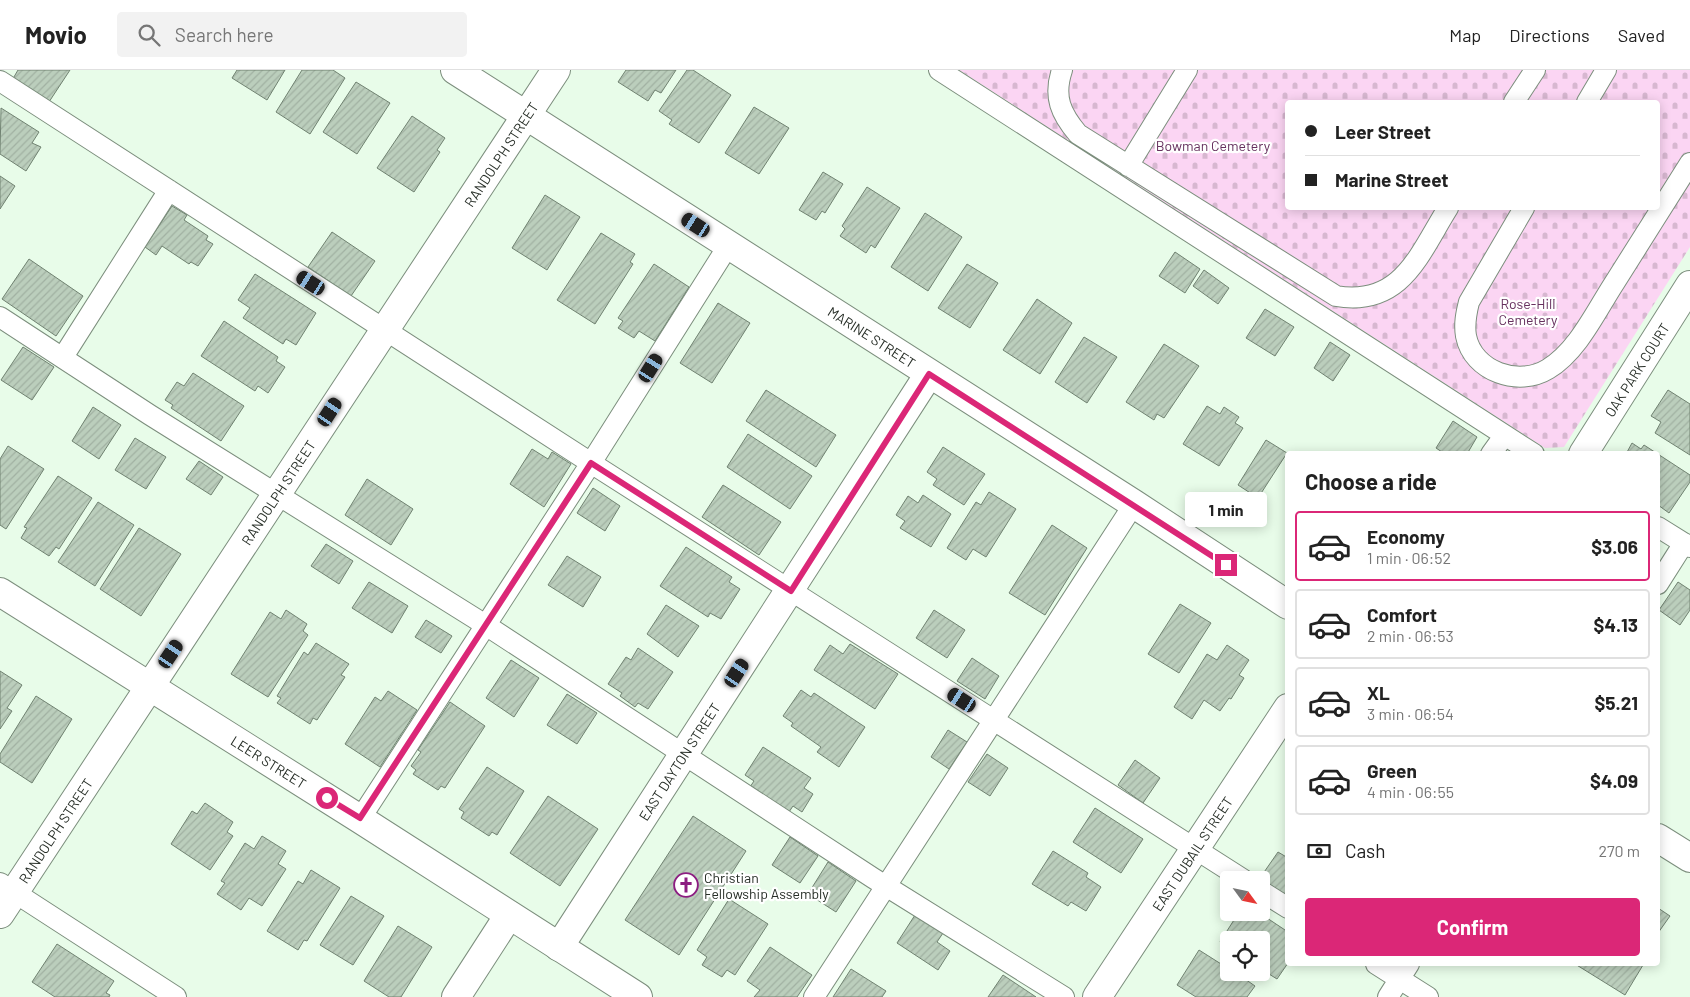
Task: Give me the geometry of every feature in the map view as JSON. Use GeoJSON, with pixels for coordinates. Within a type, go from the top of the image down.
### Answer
{"type":"FeatureCollection","features":[{"type":"Feature","properties":{"kind":"street","name":"MARINE STREET"},"geometry":{"type":"LineString","coordinates":[[455,70],[1134,504],[1285,603]]}},
{"type":"Feature","properties":{"kind":"street","name":"RANDOLPH STREET"},"geometry":{"type":"LineString","coordinates":[[5,897],[149,687],[556,70]]}},
{"type":"Feature","properties":{"kind":"street","name":"OAK PARK COURT"},"geometry":{"type":"LineString","coordinates":[[1585,451],[1690,285]]}},
{"type":"Feature","properties":{"kind":"street","name":"EAST DAYTON STREET"},"geometry":{"type":"LineString","coordinates":[[559,947],[791,591],[929,374]]}},
{"type":"Feature","properties":{"kind":"street","name":"LEER STREET"},"geometry":{"type":"LineString","coordinates":[[0,592],[360,818],[638,997]]}},
{"type":"Feature","properties":{"kind":"street","name":"EAST DUBAIL STREET"},"geometry":{"type":"LineString","coordinates":[[1097,997],[1285,712]]}},
{"type":"Feature","properties":{"kind":"street"},"geometry":{"type":"LineString","coordinates":[[1660,839],[1690,858]]}},
{"type":"Feature","properties":{"kind":"street"},"geometry":{"type":"LineString","coordinates":[[456,997],[509,915]]}},
{"type":"Feature","properties":{"kind":"lane"},"geometry":{"type":"LineString","coordinates":[[939,70],[1529,451]]}},
{"type":"Feature","properties":{"kind":"lane"},"geometry":{"type":"LineString","coordinates":[[1062,70],[1059,78],[1058,99],[1064,117],[1078,134],[1336,296],[1355,299],[1380,294],[1404,278],[1447,210]]}},
{"type":"Feature","properties":{"kind":"lane"},"geometry":{"type":"LineString","coordinates":[[1128,166],[1187,70]]}},
{"type":"Feature","properties":{"kind":"lane"},"geometry":{"type":"LineString","coordinates":[[1515,100],[1535,70]]}},
{"type":"Feature","properties":{"kind":"lane"},"geometry":{"type":"LineString","coordinates":[[1588,100],[1606,70]]}},
{"type":"Feature","properties":{"kind":"lane"},"geometry":{"type":"LineString","coordinates":[[0,81],[591,463],[1230,871]]}},
{"type":"Feature","properties":{"kind":"lane"},"geometry":{"type":"LineString","coordinates":[[1523,210],[1469,302],[1465,318],[1466,337],[1474,354],[1488,368],[1506,376],[1529,377],[1548,369],[1576,342],[1690,163]]}},
{"type":"Feature","properties":{"kind":"lane"},"geometry":{"type":"LineString","coordinates":[[63,357],[169,190]]}},
{"type":"Feature","properties":{"kind":"lane"},"geometry":{"type":"LineString","coordinates":[[360,818],[484,624],[591,463],[728,246]]}},
{"type":"Feature","properties":{"kind":"lane"},"geometry":{"type":"LineString","coordinates":[[0,317],[484,624],[684,755],[1064,997]]}},
{"type":"Feature","properties":{"kind":"lane"},"geometry":{"type":"LineString","coordinates":[[1493,451],[1504,436]]}},
{"type":"Feature","properties":{"kind":"lane"},"geometry":{"type":"LineString","coordinates":[[814,997],[1134,504]]}},
{"type":"Feature","properties":{"kind":"lane"},"geometry":{"type":"LineString","coordinates":[[1660,528],[1687,545],[1660,581]]}},
{"type":"Feature","properties":{"kind":"lane"},"geometry":{"type":"LineString","coordinates":[[5,897],[176,997]]}},
{"type":"Feature","properties":{"kind":"lane"},"geometry":{"type":"LineString","coordinates":[[1270,897],[1285,906]]}},
{"type":"Feature","properties":{"kind":"lane"},"geometry":{"type":"LineString","coordinates":[[1384,966],[1404,971],[1428,997]]}},
{"type":"Feature","properties":{"kind":"lane"},"geometry":{"type":"LineString","coordinates":[[1388,997],[1404,971]]}},
{"type":"Feature","properties":{"kind":"green space"},"geometry":{"type":"Polygon","coordinates":[[[959,70],[1690,70],[1690,247],[1564,447],[1545,448],[959,70]]]}},
{"type":"Feature","properties":{"kind":"building"},"geometry":{"type":"Polygon","coordinates":[[[18,70],[70,70],[47,105],[11,82],[18,70]]]}},
{"type":"Feature","properties":{"kind":"building"},"geometry":{"type":"Polygon","coordinates":[[[237,70],[285,70],[267,100],[232,78],[237,70]]]}},
{"type":"Feature","properties":{"kind":"building"},"geometry":{"type":"Polygon","coordinates":[[[302,70],[333,70],[345,78],[310,134],[276,112],[302,70]]]}},
{"type":"Feature","properties":{"kind":"building"},"geometry":{"type":"Polygon","coordinates":[[[626,70],[676,70],[661,93],[655,90],[648,101],[618,82],[626,70]]]}},
{"type":"Feature","properties":{"kind":"building"},"geometry":{"type":"Polygon","coordinates":[[[687,70],[693,70],[731,95],[699,143],[669,124],[672,120],[659,111],[687,70]]]}},
{"type":"Feature","properties":{"kind":"building"},"geometry":{"type":"Polygon","coordinates":[[[356,82],[390,103],[357,154],[323,132],[356,82]]]}},
{"type":"Feature","properties":{"kind":"building"},"geometry":{"type":"Polygon","coordinates":[[[754,107],[789,128],[759,174],[725,153],[754,107]]]}},
{"type":"Feature","properties":{"kind":"building"},"geometry":{"type":"Polygon","coordinates":[[[1,108],[39,132],[32,143],[41,147],[26,171],[0,154],[1,108]]]}},
{"type":"Feature","properties":{"kind":"building"},"geometry":{"type":"Polygon","coordinates":[[[412,116],[445,138],[437,150],[440,152],[414,192],[377,168],[412,116]]]}},
{"type":"Feature","properties":{"kind":"building"},"geometry":{"type":"Polygon","coordinates":[[[823,172],[843,184],[825,213],[822,211],[816,220],[799,210],[823,172]]]}},
{"type":"Feature","properties":{"kind":"building"},"geometry":{"type":"Polygon","coordinates":[[[0,176],[15,186],[0,209],[0,176]]]}},
{"type":"Feature","properties":{"kind":"building"},"geometry":{"type":"Polygon","coordinates":[[[867,187],[900,208],[875,248],[871,245],[866,253],[840,236],[845,229],[842,226],[867,187]]]}},
{"type":"Feature","properties":{"kind":"building"},"geometry":{"type":"Polygon","coordinates":[[[545,195],[580,217],[547,270],[512,248],[545,195]]]}},
{"type":"Feature","properties":{"kind":"building"},"geometry":{"type":"Polygon","coordinates":[[[172,206],[187,215],[184,220],[208,236],[206,240],[213,244],[198,266],[191,262],[189,264],[162,246],[156,255],[145,247],[172,206]]]}},
{"type":"Feature","properties":{"kind":"building"},"geometry":{"type":"Polygon","coordinates":[[[925,213],[962,237],[928,291],[891,267],[925,213]]]}},
{"type":"Feature","properties":{"kind":"building"},"geometry":{"type":"Polygon","coordinates":[[[332,232],[375,261],[351,296],[308,267],[332,232]]]}},
{"type":"Feature","properties":{"kind":"building"},"geometry":{"type":"Polygon","coordinates":[[[601,233],[635,254],[630,262],[633,264],[595,324],[557,300],[601,233]]]}},
{"type":"Feature","properties":{"kind":"building"},"geometry":{"type":"Polygon","coordinates":[[[1175,252],[1200,269],[1185,293],[1159,276],[1175,252]]]}},
{"type":"Feature","properties":{"kind":"building"},"geometry":{"type":"Polygon","coordinates":[[[29,259],[83,296],[56,336],[2,299],[29,259]]]}},
{"type":"Feature","properties":{"kind":"building"},"geometry":{"type":"Polygon","coordinates":[[[654,264],[689,287],[655,341],[639,331],[634,338],[618,328],[623,321],[618,318],[654,264]]]}},
{"type":"Feature","properties":{"kind":"building"},"geometry":{"type":"Polygon","coordinates":[[[967,264],[998,283],[970,328],[938,308],[967,264]]]}},
{"type":"Feature","properties":{"kind":"building"},"geometry":{"type":"Polygon","coordinates":[[[1204,270],[1229,288],[1218,304],[1193,286],[1204,270]]]}},
{"type":"Feature","properties":{"kind":"building"},"geometry":{"type":"Polygon","coordinates":[[[255,274],[316,313],[296,345],[286,339],[283,344],[243,318],[250,308],[238,300],[255,274]]]}},
{"type":"Feature","properties":{"kind":"building"},"geometry":{"type":"Polygon","coordinates":[[[1037,299],[1072,323],[1040,374],[1003,350],[1037,299]]]}},
{"type":"Feature","properties":{"kind":"building"},"geometry":{"type":"Polygon","coordinates":[[[718,303],[750,323],[712,383],[680,363],[718,303]]]}},
{"type":"Feature","properties":{"kind":"building"},"geometry":{"type":"Polygon","coordinates":[[[1265,309],[1294,327],[1275,356],[1246,338],[1265,309]]]}},
{"type":"Feature","properties":{"kind":"building"},"geometry":{"type":"Polygon","coordinates":[[[224,321],[278,357],[276,361],[285,367],[268,393],[258,386],[255,391],[201,356],[224,321]]]}},
{"type":"Feature","properties":{"kind":"building"},"geometry":{"type":"Polygon","coordinates":[[[1084,337],[1117,357],[1087,403],[1055,382],[1084,337]]]}},
{"type":"Feature","properties":{"kind":"building"},"geometry":{"type":"Polygon","coordinates":[[[1330,342],[1350,355],[1333,381],[1314,368],[1330,342]]]}},
{"type":"Feature","properties":{"kind":"building"},"geometry":{"type":"Polygon","coordinates":[[[1164,344],[1199,366],[1164,418],[1157,414],[1154,420],[1126,402],[1164,344]]]}},
{"type":"Feature","properties":{"kind":"building"},"geometry":{"type":"Polygon","coordinates":[[[23,347],[54,367],[32,400],[1,380],[23,347]]]}},
{"type":"Feature","properties":{"kind":"building"},"geometry":{"type":"Polygon","coordinates":[[[193,373],[244,406],[221,441],[171,408],[173,405],[165,400],[177,382],[184,386],[193,373]]]}},
{"type":"Feature","properties":{"kind":"building"},"geometry":{"type":"Polygon","coordinates":[[[766,390],[836,435],[816,467],[746,421],[766,390]]]}},
{"type":"Feature","properties":{"kind":"building"},"geometry":{"type":"Polygon","coordinates":[[[1668,390],[1690,404],[1690,455],[1655,433],[1661,422],[1651,416],[1668,390]]]}},
{"type":"Feature","properties":{"kind":"building"},"geometry":{"type":"Polygon","coordinates":[[[1207,406],[1220,414],[1224,407],[1239,417],[1235,423],[1243,428],[1219,466],[1183,444],[1207,406]]]}},
{"type":"Feature","properties":{"kind":"building"},"geometry":{"type":"Polygon","coordinates":[[[93,407],[121,425],[99,459],[72,441],[93,407]]]}},
{"type":"Feature","properties":{"kind":"building"},"geometry":{"type":"Polygon","coordinates":[[[1453,421],[1477,437],[1469,451],[1440,451],[1436,448],[1453,421]]]}},
{"type":"Feature","properties":{"kind":"building"},"geometry":{"type":"Polygon","coordinates":[[[748,434],[812,476],[790,509],[727,467],[748,434]]]}},
{"type":"Feature","properties":{"kind":"building"},"geometry":{"type":"Polygon","coordinates":[[[135,438],[166,457],[146,489],[115,470],[135,438]]]}},
{"type":"Feature","properties":{"kind":"building"},"geometry":{"type":"Polygon","coordinates":[[[1266,440],[1285,452],[1285,456],[1258,498],[1238,485],[1266,440]]]}},
{"type":"Feature","properties":{"kind":"building"},"geometry":{"type":"Polygon","coordinates":[[[1632,443],[1641,449],[1644,445],[1653,451],[1628,451],[1632,443]]]}},
{"type":"Feature","properties":{"kind":"building"},"geometry":{"type":"Polygon","coordinates":[[[8,446],[44,469],[6,529],[0,525],[0,459],[8,446]]]}},
{"type":"Feature","properties":{"kind":"building"},"geometry":{"type":"Polygon","coordinates":[[[943,447],[985,474],[964,505],[933,485],[937,479],[927,472],[943,447]]]}},
{"type":"Feature","properties":{"kind":"building"},"geometry":{"type":"Polygon","coordinates":[[[532,449],[548,459],[552,452],[571,464],[544,507],[510,484],[532,449]]]}},
{"type":"Feature","properties":{"kind":"building"},"geometry":{"type":"Polygon","coordinates":[[[1660,455],[1690,475],[1690,482],[1669,513],[1660,506],[1660,455]]]}},
{"type":"Feature","properties":{"kind":"building"},"geometry":{"type":"Polygon","coordinates":[[[199,461],[223,477],[211,495],[186,479],[199,461]]]}},
{"type":"Feature","properties":{"kind":"building"},"geometry":{"type":"Polygon","coordinates":[[[58,476],[92,498],[59,549],[56,547],[49,556],[21,538],[27,528],[24,527],[58,476]]]}},
{"type":"Feature","properties":{"kind":"building"},"geometry":{"type":"Polygon","coordinates":[[[367,479],[413,509],[391,545],[345,515],[367,479]]]}},
{"type":"Feature","properties":{"kind":"building"},"geometry":{"type":"Polygon","coordinates":[[[723,485],[781,522],[759,555],[702,517],[723,485]]]}},
{"type":"Feature","properties":{"kind":"building"},"geometry":{"type":"Polygon","coordinates":[[[593,488],[620,506],[605,531],[577,513],[593,488]]]}},
{"type":"Feature","properties":{"kind":"building"},"geometry":{"type":"Polygon","coordinates":[[[989,492],[1016,509],[986,557],[973,549],[966,560],[947,548],[976,502],[981,505],[989,492]]]}},
{"type":"Feature","properties":{"kind":"building"},"geometry":{"type":"Polygon","coordinates":[[[923,495],[951,514],[931,547],[900,528],[905,521],[896,515],[908,496],[918,503],[923,495]]]}},
{"type":"Feature","properties":{"kind":"building"},"geometry":{"type":"Polygon","coordinates":[[[98,502],[134,525],[95,586],[58,562],[98,502]]]}},
{"type":"Feature","properties":{"kind":"building"},"geometry":{"type":"Polygon","coordinates":[[[1052,525],[1087,548],[1045,615],[1009,593],[1052,525]]]}},
{"type":"Feature","properties":{"kind":"building"},"geometry":{"type":"Polygon","coordinates":[[[139,528],[181,554],[141,616],[100,589],[139,528]]]}},
{"type":"Feature","properties":{"kind":"building"},"geometry":{"type":"Polygon","coordinates":[[[326,544],[353,561],[339,584],[311,566],[326,544]]]}},
{"type":"Feature","properties":{"kind":"building"},"geometry":{"type":"Polygon","coordinates":[[[686,547],[732,577],[729,582],[740,589],[721,619],[710,613],[708,617],[660,586],[686,547]]]}},
{"type":"Feature","properties":{"kind":"building"},"geometry":{"type":"Polygon","coordinates":[[[567,556],[601,577],[583,607],[548,585],[567,556]]]}},
{"type":"Feature","properties":{"kind":"building"},"geometry":{"type":"Polygon","coordinates":[[[369,582],[408,606],[392,633],[352,608],[369,582]]]}},
{"type":"Feature","properties":{"kind":"building"},"geometry":{"type":"Polygon","coordinates":[[[1678,582],[1690,590],[1690,610],[1680,625],[1660,611],[1678,582]]]}},
{"type":"Feature","properties":{"kind":"building"},"geometry":{"type":"Polygon","coordinates":[[[1180,604],[1211,623],[1179,673],[1148,654],[1180,604]]]}},
{"type":"Feature","properties":{"kind":"building"},"geometry":{"type":"Polygon","coordinates":[[[666,605],[699,626],[678,657],[647,634],[666,605]]]}},
{"type":"Feature","properties":{"kind":"building"},"geometry":{"type":"Polygon","coordinates":[[[286,610],[307,624],[303,631],[308,635],[268,697],[231,674],[270,612],[281,619],[286,610]]]}},
{"type":"Feature","properties":{"kind":"building"},"geometry":{"type":"Polygon","coordinates":[[[934,610],[965,630],[947,658],[916,638],[934,610]]]}},
{"type":"Feature","properties":{"kind":"building"},"geometry":{"type":"Polygon","coordinates":[[[426,620],[452,636],[441,653],[415,637],[426,620]]]}},
{"type":"Feature","properties":{"kind":"building"},"geometry":{"type":"Polygon","coordinates":[[[316,643],[349,664],[341,675],[345,677],[317,720],[313,718],[310,724],[277,703],[281,698],[277,696],[304,652],[308,655],[316,643]]]}},
{"type":"Feature","properties":{"kind":"building"},"geometry":{"type":"Polygon","coordinates":[[[850,644],[898,674],[875,709],[814,670],[830,645],[843,654],[850,644]]]}},
{"type":"Feature","properties":{"kind":"building"},"geometry":{"type":"Polygon","coordinates":[[[1227,645],[1249,660],[1239,675],[1244,678],[1231,699],[1229,698],[1220,711],[1204,700],[1192,719],[1174,707],[1207,654],[1217,660],[1227,645]]]}},
{"type":"Feature","properties":{"kind":"building"},"geometry":{"type":"Polygon","coordinates":[[[638,648],[673,672],[648,709],[638,703],[635,707],[620,696],[622,693],[608,684],[626,657],[631,660],[638,648]]]}},
{"type":"Feature","properties":{"kind":"building"},"geometry":{"type":"Polygon","coordinates":[[[972,658],[999,676],[985,699],[957,681],[972,658]]]}},
{"type":"Feature","properties":{"kind":"building"},"geometry":{"type":"Polygon","coordinates":[[[511,660],[539,678],[514,717],[486,698],[511,660]]]}},
{"type":"Feature","properties":{"kind":"building"},"geometry":{"type":"Polygon","coordinates":[[[0,671],[22,685],[7,708],[12,711],[0,729],[0,671]]]}},
{"type":"Feature","properties":{"kind":"building"},"geometry":{"type":"Polygon","coordinates":[[[801,690],[811,697],[814,693],[865,727],[839,767],[817,752],[821,747],[791,726],[793,723],[783,716],[801,690]]]}},
{"type":"Feature","properties":{"kind":"building"},"geometry":{"type":"Polygon","coordinates":[[[388,691],[417,710],[380,767],[345,744],[375,697],[381,701],[388,691]]]}},
{"type":"Feature","properties":{"kind":"building"},"geometry":{"type":"Polygon","coordinates":[[[567,694],[597,713],[577,744],[547,725],[567,694]]]}},
{"type":"Feature","properties":{"kind":"building"},"geometry":{"type":"Polygon","coordinates":[[[36,696],[72,719],[32,783],[0,762],[0,754],[36,696]]]}},
{"type":"Feature","properties":{"kind":"building"},"geometry":{"type":"Polygon","coordinates":[[[450,702],[485,726],[445,788],[441,786],[438,790],[413,774],[416,770],[411,766],[421,752],[418,750],[450,702]]]}},
{"type":"Feature","properties":{"kind":"building"},"geometry":{"type":"Polygon","coordinates":[[[948,730],[967,742],[949,769],[931,757],[948,730]]]}},
{"type":"Feature","properties":{"kind":"building"},"geometry":{"type":"Polygon","coordinates":[[[763,747],[811,778],[804,788],[813,794],[802,812],[793,806],[789,812],[750,787],[754,781],[745,775],[763,747]]]}},
{"type":"Feature","properties":{"kind":"building"},"geometry":{"type":"Polygon","coordinates":[[[987,754],[1008,768],[990,796],[968,782],[987,754]]]}},
{"type":"Feature","properties":{"kind":"building"},"geometry":{"type":"Polygon","coordinates":[[[1135,760],[1160,778],[1143,803],[1118,785],[1135,760]]]}},
{"type":"Feature","properties":{"kind":"building"},"geometry":{"type":"Polygon","coordinates":[[[487,767],[524,791],[497,835],[492,832],[489,836],[461,818],[464,812],[459,809],[487,767]]]}},
{"type":"Feature","properties":{"kind":"building"},"geometry":{"type":"Polygon","coordinates":[[[548,796],[598,829],[560,886],[510,853],[548,796]]]}},
{"type":"Feature","properties":{"kind":"building"},"geometry":{"type":"Polygon","coordinates":[[[205,803],[233,822],[227,832],[233,836],[210,870],[171,844],[192,811],[197,814],[205,803]]]}},
{"type":"Feature","properties":{"kind":"building"},"geometry":{"type":"Polygon","coordinates":[[[1095,808],[1143,839],[1121,873],[1073,842],[1095,808]]]}},
{"type":"Feature","properties":{"kind":"building","name":"Christian Fellowship Assembly"},"geometry":{"type":"Polygon","coordinates":[[[693,816],[746,851],[679,955],[625,920],[693,816]]]}},
{"type":"Feature","properties":{"kind":"building"},"geometry":{"type":"Polygon","coordinates":[[[262,836],[286,851],[278,864],[286,869],[262,906],[249,898],[241,910],[217,894],[225,883],[221,881],[245,843],[254,849],[262,836]]]}},
{"type":"Feature","properties":{"kind":"building"},"geometry":{"type":"Polygon","coordinates":[[[790,837],[818,856],[800,883],[772,865],[790,837]]]}},
{"type":"Feature","properties":{"kind":"building"},"geometry":{"type":"Polygon","coordinates":[[[1053,851],[1088,873],[1086,877],[1101,887],[1086,911],[1071,902],[1068,906],[1032,884],[1053,851]]]}},
{"type":"Feature","properties":{"kind":"building"},"geometry":{"type":"Polygon","coordinates":[[[1278,852],[1285,856],[1285,894],[1270,885],[1270,871],[1265,871],[1278,852]]]}},
{"type":"Feature","properties":{"kind":"building"},"geometry":{"type":"Polygon","coordinates":[[[828,862],[856,881],[836,912],[808,894],[828,862]]]}},
{"type":"Feature","properties":{"kind":"building"},"geometry":{"type":"Polygon","coordinates":[[[311,870],[340,888],[307,941],[304,940],[298,950],[267,931],[298,881],[303,884],[311,870]]]}},
{"type":"Feature","properties":{"kind":"building"},"geometry":{"type":"Polygon","coordinates":[[[351,896],[384,916],[353,965],[320,945],[351,896]]]}},
{"type":"Feature","properties":{"kind":"building"},"geometry":{"type":"Polygon","coordinates":[[[729,899],[768,924],[735,975],[727,970],[722,977],[702,965],[707,957],[697,950],[729,899]]]}},
{"type":"Feature","properties":{"kind":"building"},"geometry":{"type":"Polygon","coordinates":[[[1660,909],[1670,916],[1660,930],[1660,909]]]}},
{"type":"Feature","properties":{"kind":"building"},"geometry":{"type":"Polygon","coordinates":[[[915,915],[943,933],[937,942],[950,951],[938,970],[897,943],[915,915]]]}},
{"type":"Feature","properties":{"kind":"building"},"geometry":{"type":"Polygon","coordinates":[[[1270,920],[1285,930],[1286,966],[1277,979],[1270,975],[1270,931],[1227,931],[1233,921],[1270,920]]]}},
{"type":"Feature","properties":{"kind":"building"},"geometry":{"type":"Polygon","coordinates":[[[398,926],[432,947],[401,997],[389,997],[364,981],[398,926]]]}},
{"type":"Feature","properties":{"kind":"building"},"geometry":{"type":"Polygon","coordinates":[[[57,944],[114,981],[106,993],[110,995],[109,997],[55,997],[32,982],[57,944]]]}},
{"type":"Feature","properties":{"kind":"building"},"geometry":{"type":"Polygon","coordinates":[[[770,947],[812,975],[797,997],[754,997],[760,990],[747,981],[770,947]]]}},
{"type":"Feature","properties":{"kind":"building"},"geometry":{"type":"Polygon","coordinates":[[[1199,950],[1220,963],[1220,981],[1248,981],[1255,986],[1247,997],[1196,997],[1177,985],[1199,950]]]}},
{"type":"Feature","properties":{"kind":"building"},"geometry":{"type":"Polygon","coordinates":[[[1578,966],[1642,966],[1625,995],[1578,966]]]}},
{"type":"Feature","properties":{"kind":"building"},"geometry":{"type":"Polygon","coordinates":[[[851,969],[886,991],[882,997],[833,997],[851,969]]]}},
{"type":"Feature","properties":{"kind":"building"},"geometry":{"type":"Polygon","coordinates":[[[1003,975],[1036,997],[988,997],[1003,975]]]}},
{"type":"Feature","properties":{"kind":"place","name":"Christian Fellowship Assembly"},"geometry":{"type":"Point","coordinates":[686,885]}},
{"type":"Feature","properties":{"kind":"route"},"geometry":{"type":"LineString","coordinates":[[327,798],[360,818],[484,624],[591,463],[791,591],[929,374],[1134,504],[1226,565]]}},
{"type":"Feature","properties":{"kind":"park label","name":"Bowman Cemetery"},"geometry":{"type":"Point","coordinates":[1213,145]}},
{"type":"Feature","properties":{"kind":"park label","name":"Rose-Hill Cemetery"},"geometry":{"type":"Point","coordinates":[1528,312]}}]}
